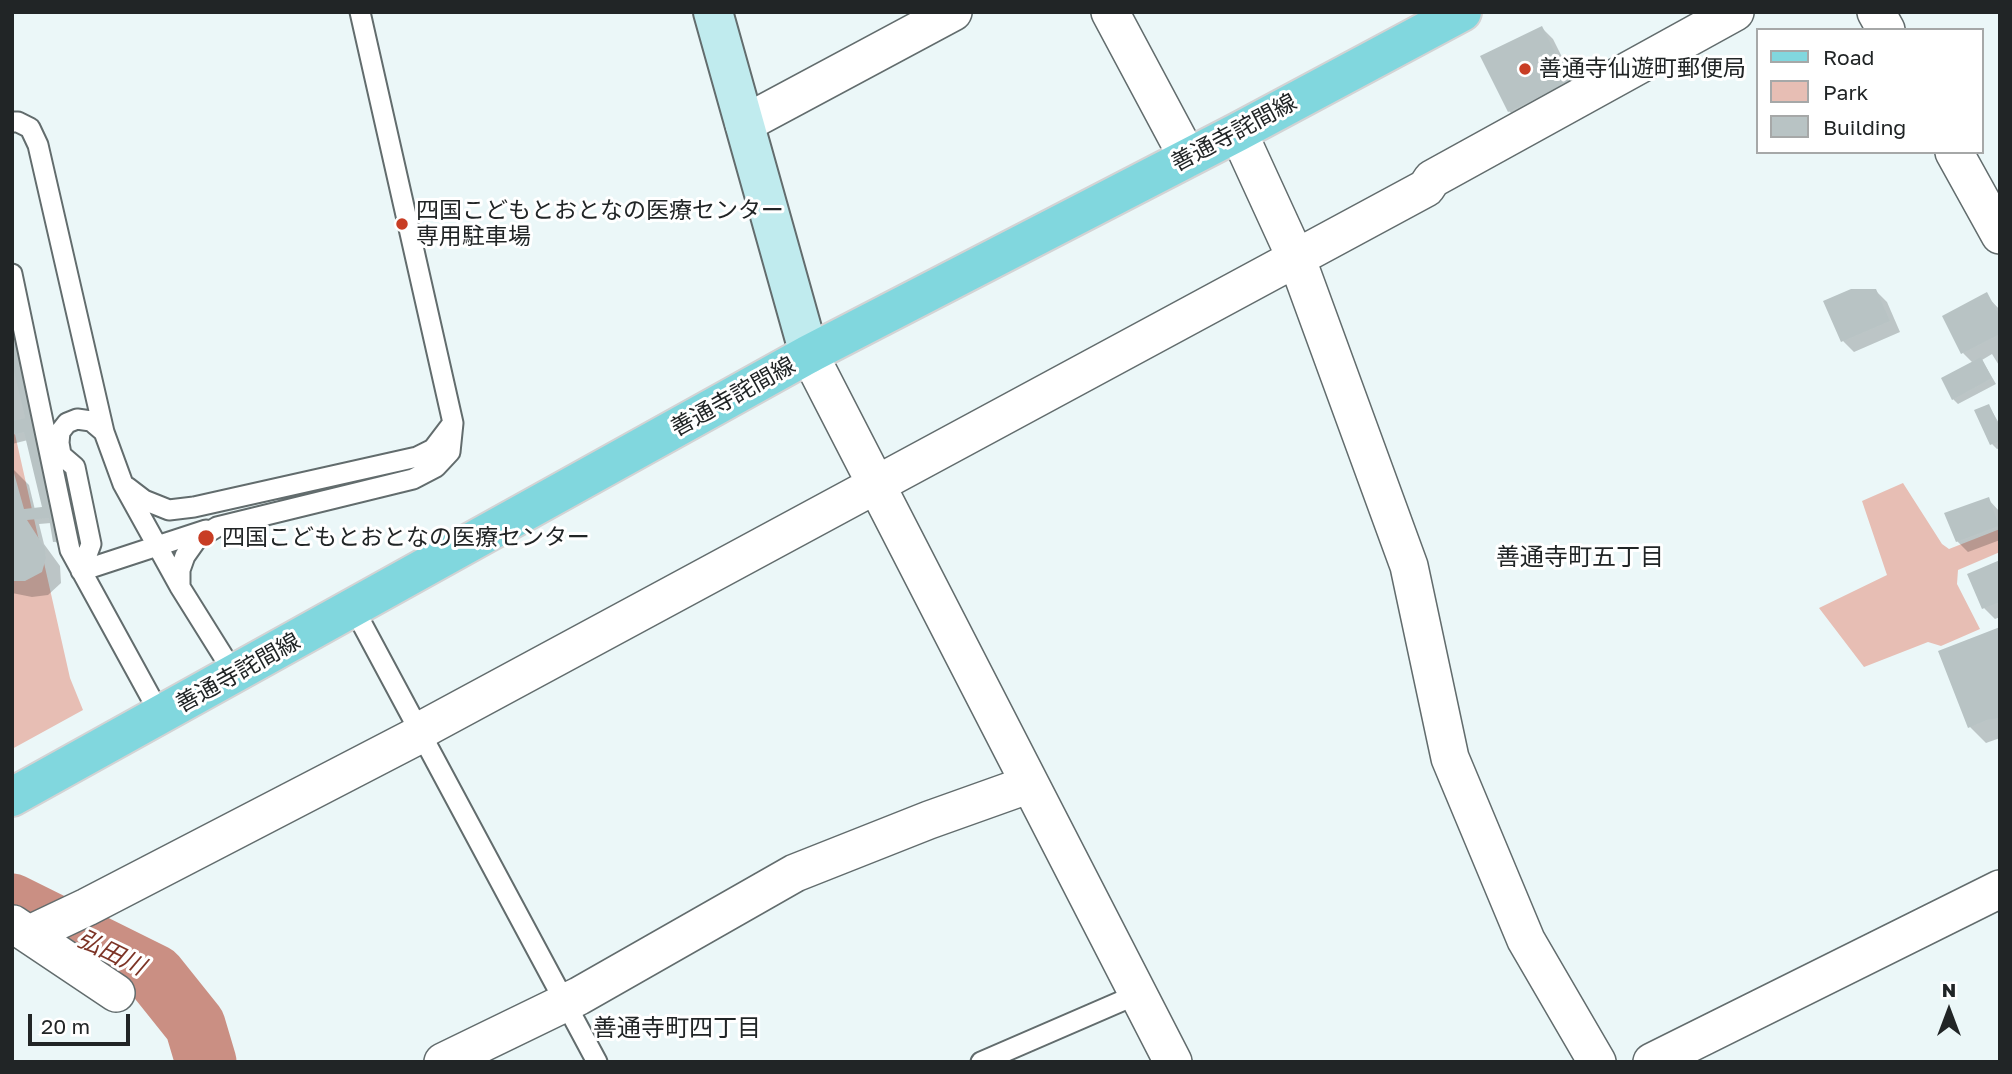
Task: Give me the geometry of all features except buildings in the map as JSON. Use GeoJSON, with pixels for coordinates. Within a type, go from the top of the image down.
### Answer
{"type":"FeatureCollection","features":[{"type":"Feature","properties":{"kind":"main road","name":"善通寺詫間線"},"geometry":{"type":"LineString","coordinates":[[12,797],[809,354],[1238,132],[1454,14]]}},
{"type":"Feature","properties":{"kind":"street"},"geometry":{"type":"LineString","coordinates":[[713,12],[809,354],[1173,1062]]}},
{"type":"Feature","properties":{"kind":"street"},"geometry":{"type":"LineString","coordinates":[[744,124],[953,12]]}},
{"type":"Feature","properties":{"kind":"street"},"geometry":{"type":"LineString","coordinates":[[1110,12],[1188,158]]}},
{"type":"Feature","properties":{"kind":"street"},"geometry":{"type":"LineString","coordinates":[[21,928],[87,907],[421,732],[1426,188],[1432,179],[1735,12]]}},
{"type":"Feature","properties":{"kind":"street"},"geometry":{"type":"LineString","coordinates":[[1876,12],[1885,28]]}},
{"type":"Feature","properties":{"kind":"street"},"geometry":{"type":"LineString","coordinates":[[1238,132],[1296,257],[1409,566],[1450,758],[1526,940],[1597,1062]]}},
{"type":"Feature","properties":{"kind":"street"},"geometry":{"type":"LineString","coordinates":[[1955,154],[2000,235]]}},
{"type":"Feature","properties":{"kind":"street"},"geometry":{"type":"LineString","coordinates":[[443,1062],[565,1002],[796,873],[929,820],[1030,784]]}},
{"type":"Feature","properties":{"kind":"street"},"geometry":{"type":"LineString","coordinates":[[1653,1062],[2000,889]]}},
{"type":"Feature","properties":{"kind":"street"},"geometry":{"type":"LineString","coordinates":[[21,928],[116,993]]}},
{"type":"Feature","properties":{"kind":"lane"},"geometry":{"type":"LineString","coordinates":[[81,571],[217,527],[412,479],[436,467],[450,452],[453,424],[360,12]]}},
{"type":"Feature","properties":{"kind":"lane"},"geometry":{"type":"LineString","coordinates":[[12,122],[30,128],[38,145],[104,432],[123,484],[180,587],[235,675]]}},
{"type":"Feature","properties":{"kind":"lane"},"geometry":{"type":"LineString","coordinates":[[12,274],[70,550],[161,716]]}},
{"type":"Feature","properties":{"kind":"lane"},"geometry":{"type":"LineString","coordinates":[[81,571],[81,548],[61,455],[60,432],[66,424],[77,419],[91,421],[104,432]]}},
{"type":"Feature","properties":{"kind":"lane"},"geometry":{"type":"LineString","coordinates":[[123,484],[144,500],[169,510],[194,507],[417,457],[433,449],[453,424]]}},
{"type":"Feature","properties":{"kind":"lane"},"geometry":{"type":"LineString","coordinates":[[180,587],[180,570],[185,556],[197,538],[217,527]]}},
{"type":"Feature","properties":{"kind":"lane"},"geometry":{"type":"LineString","coordinates":[[354,608],[597,1062]]}},
{"type":"Feature","properties":{"kind":"lane"},"geometry":{"type":"LineString","coordinates":[[981,1062],[1138,994]]}},
{"type":"Feature","properties":{"kind":"green space"},"geometry":{"type":"Polygon","coordinates":[[[12,421],[70,678],[83,710],[12,749],[12,421]]]}},
{"type":"Feature","properties":{"kind":"green space"},"geometry":{"type":"Polygon","coordinates":[[[1903,483],[1942,544],[1949,549],[2000,529],[2000,552],[1958,570],[1957,584],[1980,629],[1941,646],[1928,642],[1864,667],[1819,608],[1887,575],[1862,501],[1903,483]]]}},
{"type":"Feature","properties":{"kind":"waterway","name":"弘田川"},"geometry":{"type":"LineString","coordinates":[[12,904],[155,975],[195,1025],[206,1062]]}},
{"type":"Feature","properties":{"kind":"place","name":"善通寺仙遊町郵便局"},"geometry":{"type":"Point","coordinates":[1525,69]}},
{"type":"Feature","properties":{"kind":"place","name":"四国こどもとおとなの医療センター 専用駐車場"},"geometry":{"type":"Point","coordinates":[402,224]}},
{"type":"Feature","properties":{"kind":"place","name":"四国こどもとおとなの医療センター"},"geometry":{"type":"Point","coordinates":[206,538]}},
{"type":"Feature","properties":{"kind":"district","name":"善通寺町五丁目"},"geometry":{"type":"Point","coordinates":[1580,557]}},
{"type":"Feature","properties":{"kind":"district","name":"善通寺町四丁目"},"geometry":{"type":"Point","coordinates":[677,1028]}}]}
